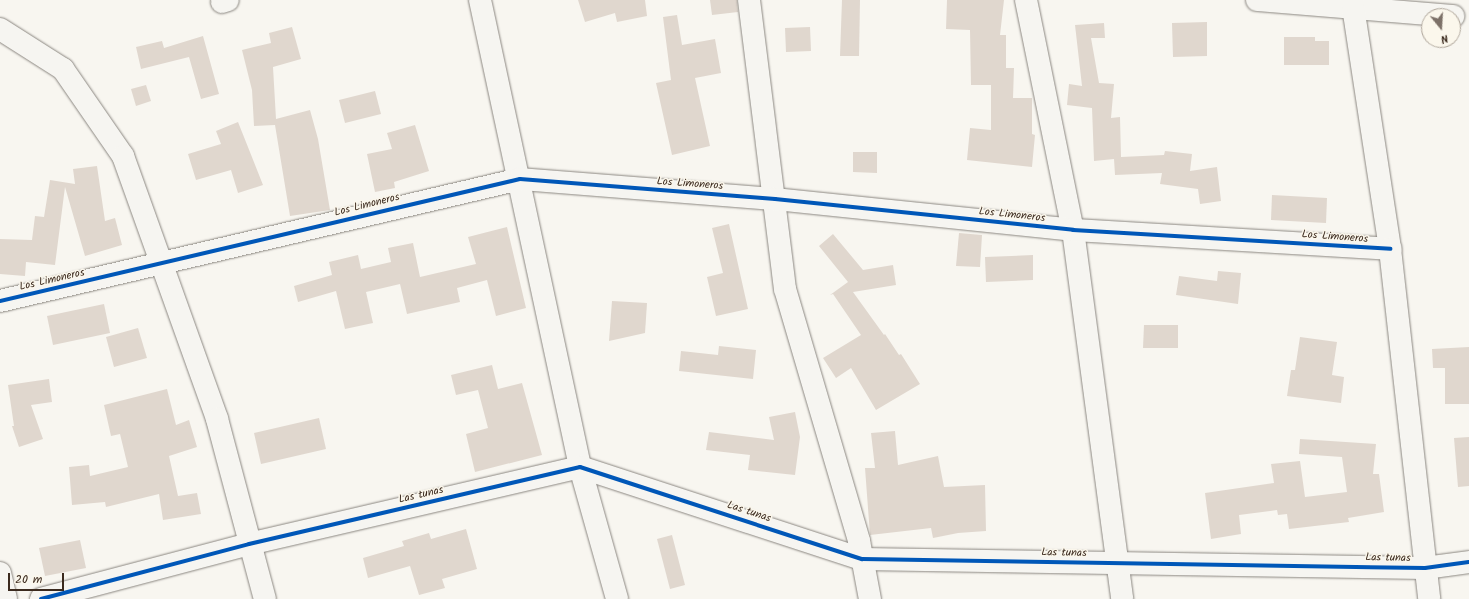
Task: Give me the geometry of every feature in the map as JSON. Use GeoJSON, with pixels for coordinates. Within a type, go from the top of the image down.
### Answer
{"type":"FeatureCollection","features":[{"type":"Feature","properties":{"kind":"street"},"geometry":{"type":"LineString","coordinates":[[480,0],[520,179],[580,467],[617,599]]}},
{"type":"Feature","properties":{"kind":"street"},"geometry":{"type":"LineString","coordinates":[[749,0],[786,289],[862,559],[870,599]]}},
{"type":"Feature","properties":{"kind":"street"},"geometry":{"type":"LineString","coordinates":[[1026,0],[1073,230],[1122,599]]}},
{"type":"Feature","properties":{"kind":"street"},"geometry":{"type":"LineString","coordinates":[[1257,0],[1352,4],[1421,12]]}},
{"type":"Feature","properties":{"kind":"street"},"geometry":{"type":"LineString","coordinates":[[1352,4],[1390,249],[1429,599]]}},
{"type":"Feature","properties":{"kind":"street"},"geometry":{"type":"LineString","coordinates":[[0,29],[63,69],[123,156],[216,419],[265,599]]}},
{"type":"Feature","properties":{"kind":"street","name":"Los Limoneros"},"geometry":{"type":"LineString","coordinates":[[0,301],[162,265],[520,179],[775,199],[1073,230],[1390,249]]}},
{"type":"Feature","properties":{"kind":"street","name":"Las tunas"},"geometry":{"type":"LineString","coordinates":[[41,599],[249,544],[580,467],[862,559],[1425,568],[1469,562]]}},
{"type":"Feature","properties":{"kind":"street"},"geometry":{"type":"LineString","coordinates":[[0,573],[6,599]]}},
{"type":"Feature","properties":{"kind":"building"},"geometry":{"type":"Polygon","coordinates":[[[578,0],[645,0],[647,16],[617,22],[615,13],[585,22],[578,0]]]}},
{"type":"Feature","properties":{"kind":"building"},"geometry":{"type":"Polygon","coordinates":[[[710,0],[737,0],[738,12],[712,15],[710,0]]]}},
{"type":"Feature","properties":{"kind":"building"},"geometry":{"type":"Polygon","coordinates":[[[842,0],[860,0],[859,56],[840,56],[842,0]]]}},
{"type":"Feature","properties":{"kind":"building"},"geometry":{"type":"Polygon","coordinates":[[[947,0],[1004,0],[1000,35],[1006,35],[1006,68],[1014,68],[1013,98],[1032,98],[1032,134],[1035,135],[1032,167],[967,160],[970,128],[991,130],[991,85],[971,85],[970,30],[946,29],[947,0]]]}},
{"type":"Feature","properties":{"kind":"building"},"geometry":{"type":"Polygon","coordinates":[[[677,15],[682,45],[715,39],[721,73],[695,78],[710,146],[672,155],[656,83],[671,80],[663,17],[677,15]]]}},
{"type":"Feature","properties":{"kind":"building"},"geometry":{"type":"Polygon","coordinates":[[[1207,22],[1207,56],[1173,57],[1172,23],[1207,22]]]}},
{"type":"Feature","properties":{"kind":"building"},"geometry":{"type":"Polygon","coordinates":[[[1104,23],[1105,38],[1091,38],[1099,83],[1114,84],[1111,118],[1120,117],[1121,157],[1164,155],[1165,151],[1192,154],[1190,171],[1217,167],[1221,201],[1200,204],[1198,189],[1160,184],[1162,173],[1115,175],[1114,159],[1094,161],[1092,108],[1067,105],[1069,84],[1082,86],[1075,25],[1104,23]]]}},
{"type":"Feature","properties":{"kind":"building"},"geometry":{"type":"Polygon","coordinates":[[[292,27],[301,59],[273,67],[276,119],[310,110],[318,139],[330,210],[290,216],[275,125],[254,126],[252,90],[242,50],[271,43],[269,33],[292,27]]]}},
{"type":"Feature","properties":{"kind":"building"},"geometry":{"type":"Polygon","coordinates":[[[810,27],[811,51],[786,52],[785,28],[810,27]]]}},
{"type":"Feature","properties":{"kind":"building"},"geometry":{"type":"Polygon","coordinates":[[[203,36],[219,94],[201,99],[189,57],[141,69],[136,47],[162,41],[164,48],[203,36]]]}},
{"type":"Feature","properties":{"kind":"building"},"geometry":{"type":"Polygon","coordinates":[[[1284,37],[1315,37],[1315,41],[1329,41],[1329,65],[1284,65],[1284,37]]]}},
{"type":"Feature","properties":{"kind":"building"},"geometry":{"type":"Polygon","coordinates":[[[146,85],[151,101],[136,106],[131,89],[146,85]]]}},
{"type":"Feature","properties":{"kind":"building"},"geometry":{"type":"Polygon","coordinates":[[[375,91],[381,114],[345,123],[339,100],[375,91]]]}},
{"type":"Feature","properties":{"kind":"building"},"geometry":{"type":"Polygon","coordinates":[[[238,122],[263,185],[238,193],[231,170],[196,180],[188,154],[221,144],[216,131],[238,122]]]}},
{"type":"Feature","properties":{"kind":"building"},"geometry":{"type":"Polygon","coordinates":[[[415,125],[429,171],[394,182],[395,188],[375,192],[367,154],[392,149],[387,133],[415,125]]]}},
{"type":"Feature","properties":{"kind":"building"},"geometry":{"type":"Polygon","coordinates":[[[853,152],[877,152],[877,173],[853,172],[853,152]]]}},
{"type":"Feature","properties":{"kind":"building"},"geometry":{"type":"Polygon","coordinates":[[[97,166],[105,221],[115,218],[122,245],[85,256],[65,187],[55,265],[26,262],[25,276],[0,274],[0,239],[32,240],[35,216],[44,217],[50,180],[75,184],[73,169],[97,166]]]}},
{"type":"Feature","properties":{"kind":"building"},"geometry":{"type":"Polygon","coordinates":[[[1272,195],[1327,198],[1326,223],[1271,220],[1272,195]]]}},
{"type":"Feature","properties":{"kind":"building"},"geometry":{"type":"Polygon","coordinates":[[[729,224],[748,309],[716,316],[707,277],[723,273],[712,228],[729,224]]]}},
{"type":"Feature","properties":{"kind":"building"},"geometry":{"type":"Polygon","coordinates":[[[507,227],[526,308],[496,316],[487,280],[457,288],[460,302],[407,314],[400,284],[366,292],[373,323],[345,329],[336,291],[298,302],[294,286],[332,275],[329,262],[358,255],[361,269],[391,262],[388,248],[413,243],[420,277],[476,264],[468,237],[507,227]]]}},
{"type":"Feature","properties":{"kind":"building"},"geometry":{"type":"Polygon","coordinates":[[[959,233],[982,235],[980,267],[956,266],[959,233]]]}},
{"type":"Feature","properties":{"kind":"building"},"geometry":{"type":"Polygon","coordinates":[[[833,234],[863,270],[893,265],[896,285],[853,292],[899,355],[901,354],[920,384],[876,410],[851,368],[836,378],[823,358],[861,335],[833,294],[830,295],[848,282],[819,246],[833,234]]]}},
{"type":"Feature","properties":{"kind":"building"},"geometry":{"type":"Polygon","coordinates":[[[1033,255],[1033,280],[986,282],[985,257],[1033,255]]]}},
{"type":"Feature","properties":{"kind":"building"},"geometry":{"type":"Polygon","coordinates":[[[1218,271],[1241,273],[1238,304],[1176,295],[1179,276],[1217,281],[1218,271]]]}},
{"type":"Feature","properties":{"kind":"building"},"geometry":{"type":"Polygon","coordinates":[[[612,301],[647,303],[645,333],[609,341],[612,301]]]}},
{"type":"Feature","properties":{"kind":"building"},"geometry":{"type":"Polygon","coordinates":[[[104,304],[110,333],[53,345],[47,316],[104,304]]]}},
{"type":"Feature","properties":{"kind":"building"},"geometry":{"type":"Polygon","coordinates":[[[1144,325],[1178,325],[1178,348],[1143,348],[1144,325]]]}},
{"type":"Feature","properties":{"kind":"building"},"geometry":{"type":"Polygon","coordinates":[[[138,328],[147,358],[114,367],[106,337],[138,328]]]}},
{"type":"Feature","properties":{"kind":"building"},"geometry":{"type":"Polygon","coordinates":[[[1300,337],[1337,342],[1332,375],[1344,377],[1341,403],[1287,396],[1291,370],[1295,370],[1300,337]]]}},
{"type":"Feature","properties":{"kind":"building"},"geometry":{"type":"Polygon","coordinates":[[[719,346],[756,350],[753,379],[679,371],[681,351],[718,355],[719,346]]]}},
{"type":"Feature","properties":{"kind":"building"},"geometry":{"type":"Polygon","coordinates":[[[1469,347],[1469,404],[1445,404],[1445,368],[1433,368],[1432,349],[1469,347]]]}},
{"type":"Feature","properties":{"kind":"building"},"geometry":{"type":"Polygon","coordinates":[[[492,365],[498,389],[522,383],[542,455],[475,472],[466,434],[488,428],[478,390],[456,395],[451,375],[492,365]]]}},
{"type":"Feature","properties":{"kind":"building"},"geometry":{"type":"Polygon","coordinates":[[[49,379],[52,402],[31,405],[43,439],[19,447],[12,426],[14,426],[8,385],[49,379]]]}},
{"type":"Feature","properties":{"kind":"building"},"geometry":{"type":"Polygon","coordinates":[[[167,389],[176,425],[189,420],[197,447],[169,456],[178,496],[197,493],[201,514],[163,520],[159,494],[106,507],[105,502],[72,505],[69,467],[89,465],[90,476],[128,467],[120,434],[111,436],[104,405],[167,389]]]}},
{"type":"Feature","properties":{"kind":"building"},"geometry":{"type":"Polygon","coordinates":[[[795,412],[800,437],[795,475],[748,470],[750,455],[706,450],[709,432],[774,440],[769,417],[795,412]]]}},
{"type":"Feature","properties":{"kind":"building"},"geometry":{"type":"Polygon","coordinates":[[[319,418],[326,449],[261,464],[254,433],[319,418]]]}},
{"type":"Feature","properties":{"kind":"building"},"geometry":{"type":"Polygon","coordinates":[[[895,431],[898,465],[938,456],[944,487],[985,485],[986,531],[958,533],[933,538],[931,528],[870,535],[865,468],[875,468],[871,433],[895,431]]]}},
{"type":"Feature","properties":{"kind":"building"},"geometry":{"type":"Polygon","coordinates":[[[1469,437],[1469,486],[1458,487],[1454,438],[1469,437]]]}},
{"type":"Feature","properties":{"kind":"building"},"geometry":{"type":"Polygon","coordinates":[[[1300,439],[1376,444],[1373,474],[1379,474],[1384,512],[1348,518],[1349,522],[1289,529],[1287,514],[1278,515],[1277,510],[1239,515],[1241,534],[1211,539],[1205,493],[1274,483],[1271,464],[1300,461],[1305,497],[1347,492],[1342,457],[1299,454],[1300,439]]]}},
{"type":"Feature","properties":{"kind":"building"},"geometry":{"type":"Polygon","coordinates":[[[466,529],[477,569],[442,579],[445,588],[419,595],[410,566],[368,578],[363,558],[404,546],[402,541],[429,533],[431,539],[466,529]]]}},
{"type":"Feature","properties":{"kind":"building"},"geometry":{"type":"Polygon","coordinates":[[[672,535],[685,585],[670,589],[657,539],[672,535]]]}},
{"type":"Feature","properties":{"kind":"building"},"geometry":{"type":"Polygon","coordinates":[[[80,540],[86,568],[45,576],[39,548],[80,540]]]}},
{"type":"Feature","properties":{"kind":"cycle path"},"geometry":{"type":"LineString","coordinates":[[0,301],[520,179],[775,199],[1073,230],[1390,249]]}},
{"type":"Feature","properties":{"kind":"cycle path"},"geometry":{"type":"LineString","coordinates":[[41,599],[249,544],[580,467],[862,559],[1425,568],[1469,562]]}}]}
